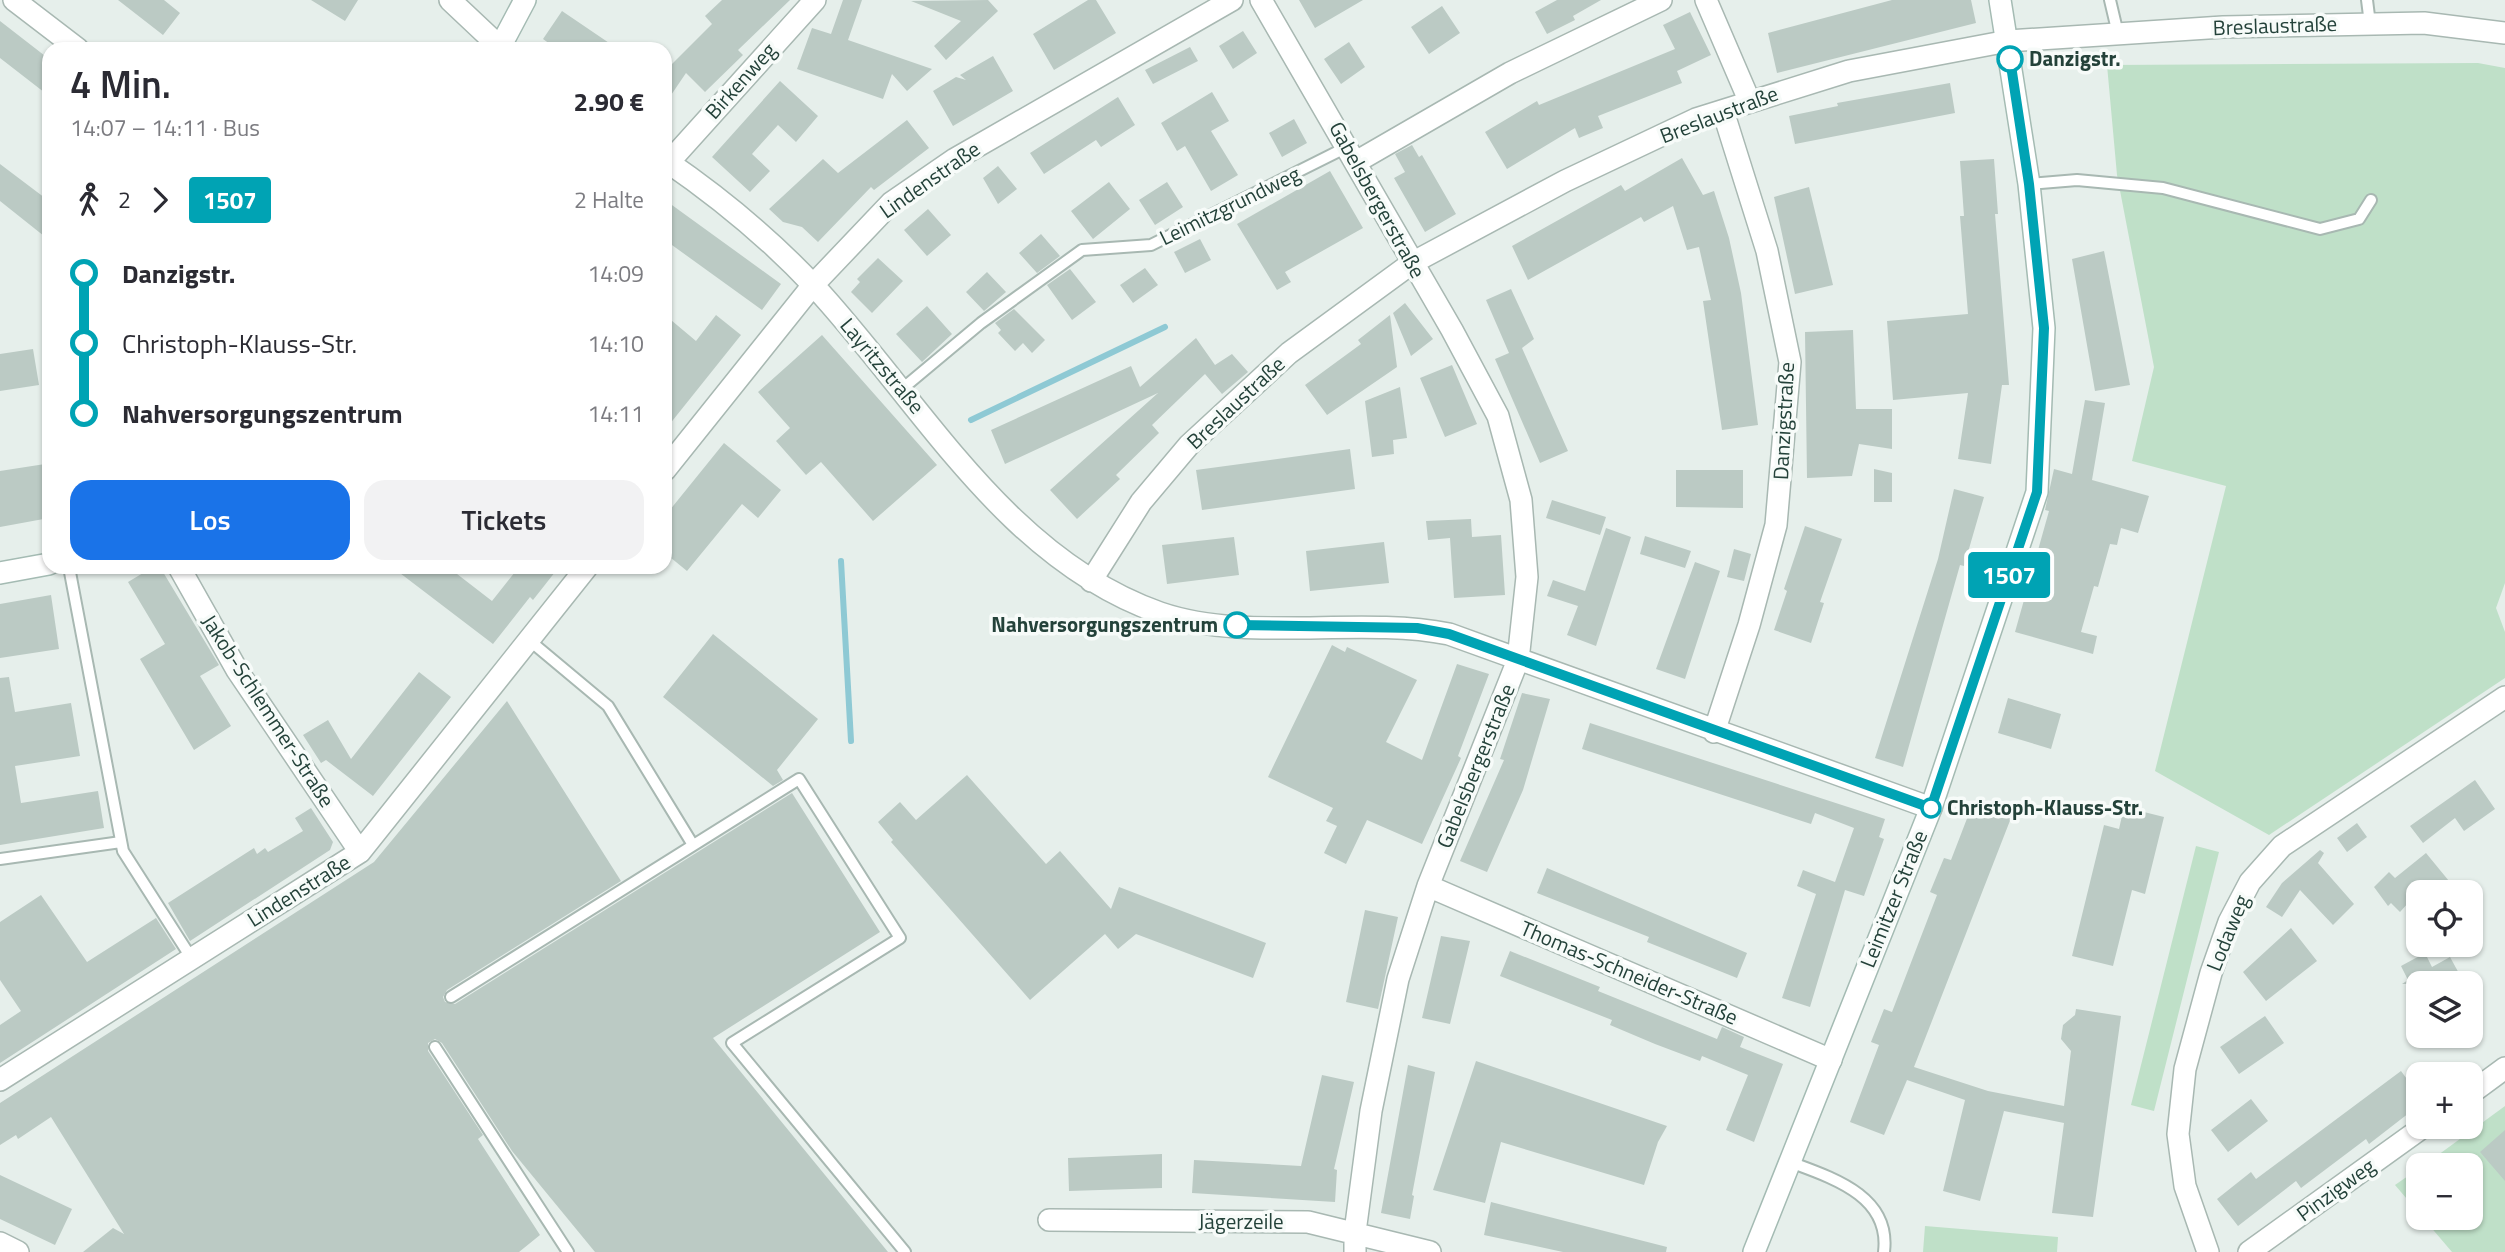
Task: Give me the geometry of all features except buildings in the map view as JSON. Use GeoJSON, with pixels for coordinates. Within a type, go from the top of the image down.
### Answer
{"type":"FeatureCollection","features":[{"type":"Feature","properties":{"kind":"street"},"geometry":{"type":"LineString","coordinates":[[14,0],[69,42]]}},
{"type":"Feature","properties":{"kind":"street"},"geometry":{"type":"LineString","coordinates":[[450,0],[493,42]]}},
{"type":"Feature","properties":{"kind":"street"},"geometry":{"type":"LineString","coordinates":[[504,42],[526,0]]}},
{"type":"Feature","properties":{"kind":"street","name":"Birkenweg"},"geometry":{"type":"LineString","coordinates":[[672,156],[814,0]]}},
{"type":"Feature","properties":{"kind":"street","name":"Lindenstraße"},"geometry":{"type":"LineString","coordinates":[[672,461],[813,285],[891,203],[955,159],[1232,0]]}},
{"type":"Feature","properties":{"kind":"street","name":"Gabelsbergerstraße"},"geometry":{"type":"LineString","coordinates":[[1261,0],[1452,330],[1498,416],[1521,500],[1527,577],[1518,660],[1428,886],[1398,979],[1371,1111],[1355,1242]]}},
{"type":"Feature","properties":{"kind":"street","name":"Leimitzgrundweg"},"geometry":{"type":"LineString","coordinates":[[1352,155],[1510,73],[1661,0]]}},
{"type":"Feature","properties":{"kind":"street"},"geometry":{"type":"LineString","coordinates":[[1706,0],[1749,100]]}},
{"type":"Feature","properties":{"kind":"street","name":"Leimitzer Straße"},"geometry":{"type":"LineString","coordinates":[[1755,1252],[1931,808],[2037,492],[2044,328],[2029,184],[2000,0]]}},
{"type":"Feature","properties":{"kind":"street","name":"Breslaustraße"},"geometry":{"type":"LineString","coordinates":[[1091,581],[1141,502],[1189,445],[1266,371],[1412,263],[1565,181],[1696,119],[1749,100],[1849,71],[2008,41],[2223,27],[2424,23],[2505,33]]}},
{"type":"Feature","properties":{"kind":"street","name":"Danzigstraße"},"geometry":{"type":"LineString","coordinates":[[1714,732],[1749,625],[1776,525],[1790,362],[1768,251],[1723,111]]}},
{"type":"Feature","properties":{"kind":"street","name":"Layritzstraße"},"geometry":{"type":"LineString","coordinates":[[672,165],[739,213],[813,285],[967,469],[1018,523],[1091,581],[1177,617],[1238,626],[1417,628],[1449,634],[1714,732],[1931,808]]}},
{"type":"Feature","properties":{"kind":"street"},"geometry":{"type":"LineString","coordinates":[[0,573],[42,566]]}},
{"type":"Feature","properties":{"kind":"street","name":"Jakob-Schlemmer-Straße"},"geometry":{"type":"LineString","coordinates":[[183,574],[237,670],[360,852]]}},
{"type":"Feature","properties":{"kind":"street","name":"Lindenstraße"},"geometry":{"type":"LineString","coordinates":[[0,1080],[360,852],[581,574]]}},
{"type":"Feature","properties":{"kind":"street","name":"Lodaweg"},"geometry":{"type":"LineString","coordinates":[[2208,1252],[2185,1186],[2178,1134],[2185,1069],[2211,973],[2229,922],[2250,882],[2282,846],[2505,697]]}},
{"type":"Feature","properties":{"kind":"street","name":"Thomas-Schneider-Straße"},"geometry":{"type":"LineString","coordinates":[[1428,886],[1830,1060]]}},
{"type":"Feature","properties":{"kind":"street"},"geometry":{"type":"LineString","coordinates":[[2483,1084],[2505,1068]]}},
{"type":"Feature","properties":{"kind":"street","name":"Pinzigweg"},"geometry":{"type":"LineString","coordinates":[[2249,1252],[2406,1139]]}},
{"type":"Feature","properties":{"kind":"street","name":"Jägerzeile"},"geometry":{"type":"LineString","coordinates":[[1049,1220],[1308,1222],[1355,1242],[1430,1252]]}},
{"type":"Feature","properties":{"kind":"street"},"geometry":{"type":"LineString","coordinates":[[0,1243],[18,1252]]}},
{"type":"Feature","properties":{"kind":"lane"},"geometry":{"type":"LineString","coordinates":[[2110,0],[2118,34]]}},
{"type":"Feature","properties":{"kind":"lane"},"geometry":{"type":"LineString","coordinates":[[2367,0],[2370,24]]}},
{"type":"Feature","properties":{"kind":"lane","name":"Leimitzgrundweg"},"geometry":{"type":"LineString","coordinates":[[902,389],[981,323],[1082,250],[1151,245],[1352,155]]}},
{"type":"Feature","properties":{"kind":"lane"},"geometry":{"type":"LineString","coordinates":[[2029,184],[2077,180],[2163,188],[2319,229],[2359,219],[2371,200]]}},
{"type":"Feature","properties":{"kind":"lane"},"geometry":{"type":"LineString","coordinates":[[70,574],[123,851],[192,959]]}},
{"type":"Feature","properties":{"kind":"lane"},"geometry":{"type":"LineString","coordinates":[[529,640],[608,706],[693,845]]}},
{"type":"Feature","properties":{"kind":"lane"},"geometry":{"type":"LineString","coordinates":[[451,997],[799,779],[900,938],[732,1043],[905,1252]]}},
{"type":"Feature","properties":{"kind":"lane"},"geometry":{"type":"LineString","coordinates":[[0,859],[121,842]]}},
{"type":"Feature","properties":{"kind":"lane"},"geometry":{"type":"LineString","coordinates":[[435,1047],[568,1252]]}},
{"type":"Feature","properties":{"kind":"lane"},"geometry":{"type":"LineString","coordinates":[[1790,1162],[1832,1178],[1863,1196],[1876,1209],[1884,1226],[1884,1252]]}},
{"type":"Feature","properties":{"kind":"green space"},"geometry":{"type":"Polygon","coordinates":[[[2478,63],[2505,68],[2505,583],[2496,608],[2505,632],[2505,678],[2269,835],[2155,771],[2226,486],[2132,461],[2154,367],[2117,175],[2107,65],[2478,63]]]}},
{"type":"Feature","properties":{"kind":"green space"},"geometry":{"type":"Polygon","coordinates":[[[2196,846],[2219,852],[2154,1111],[2131,1105],[2196,846]]]}},
{"type":"Feature","properties":{"kind":"green space"},"geometry":{"type":"Polygon","coordinates":[[[2505,1106],[2505,1252],[2452,1252],[2433,1230],[2483,1230],[2483,1153],[2441,1153],[2460,1139],[2483,1139],[2483,1122],[2505,1106]]]}},
{"type":"Feature","properties":{"kind":"green space"},"geometry":{"type":"Polygon","coordinates":[[[2406,1177],[2406,1198],[2395,1185],[2406,1177]]]}},
{"type":"Feature","properties":{"kind":"green space"},"geometry":{"type":"Polygon","coordinates":[[[1925,1226],[2058,1237],[2057,1252],[1923,1252],[1925,1226]]]}},
{"type":"Feature","properties":{"kind":"waterway"},"geometry":{"type":"LineString","coordinates":[[971,420],[1165,327]]}},
{"type":"Feature","properties":{"kind":"waterway"},"geometry":{"type":"LineString","coordinates":[[841,561],[851,741]]}},
{"type":"Feature","properties":{"kind":"bus line","name":"1507"},"geometry":{"type":"LineString","coordinates":[[1237,625],[1417,628],[1449,634],[1714,732],[1931,808],[2037,492],[2044,328],[2029,184],[2010,59]]}},
{"type":"Feature","properties":{"kind":"place","name":"Danzigstr."},"geometry":{"type":"Point","coordinates":[2010,59]}},
{"type":"Feature","properties":{"kind":"place","name":"Nahversorgungszentrum"},"geometry":{"type":"Point","coordinates":[1237,625]}},
{"type":"Feature","properties":{"kind":"place","name":"Christoph-Klauss-Str."},"geometry":{"type":"Point","coordinates":[1931,808]}}]}
